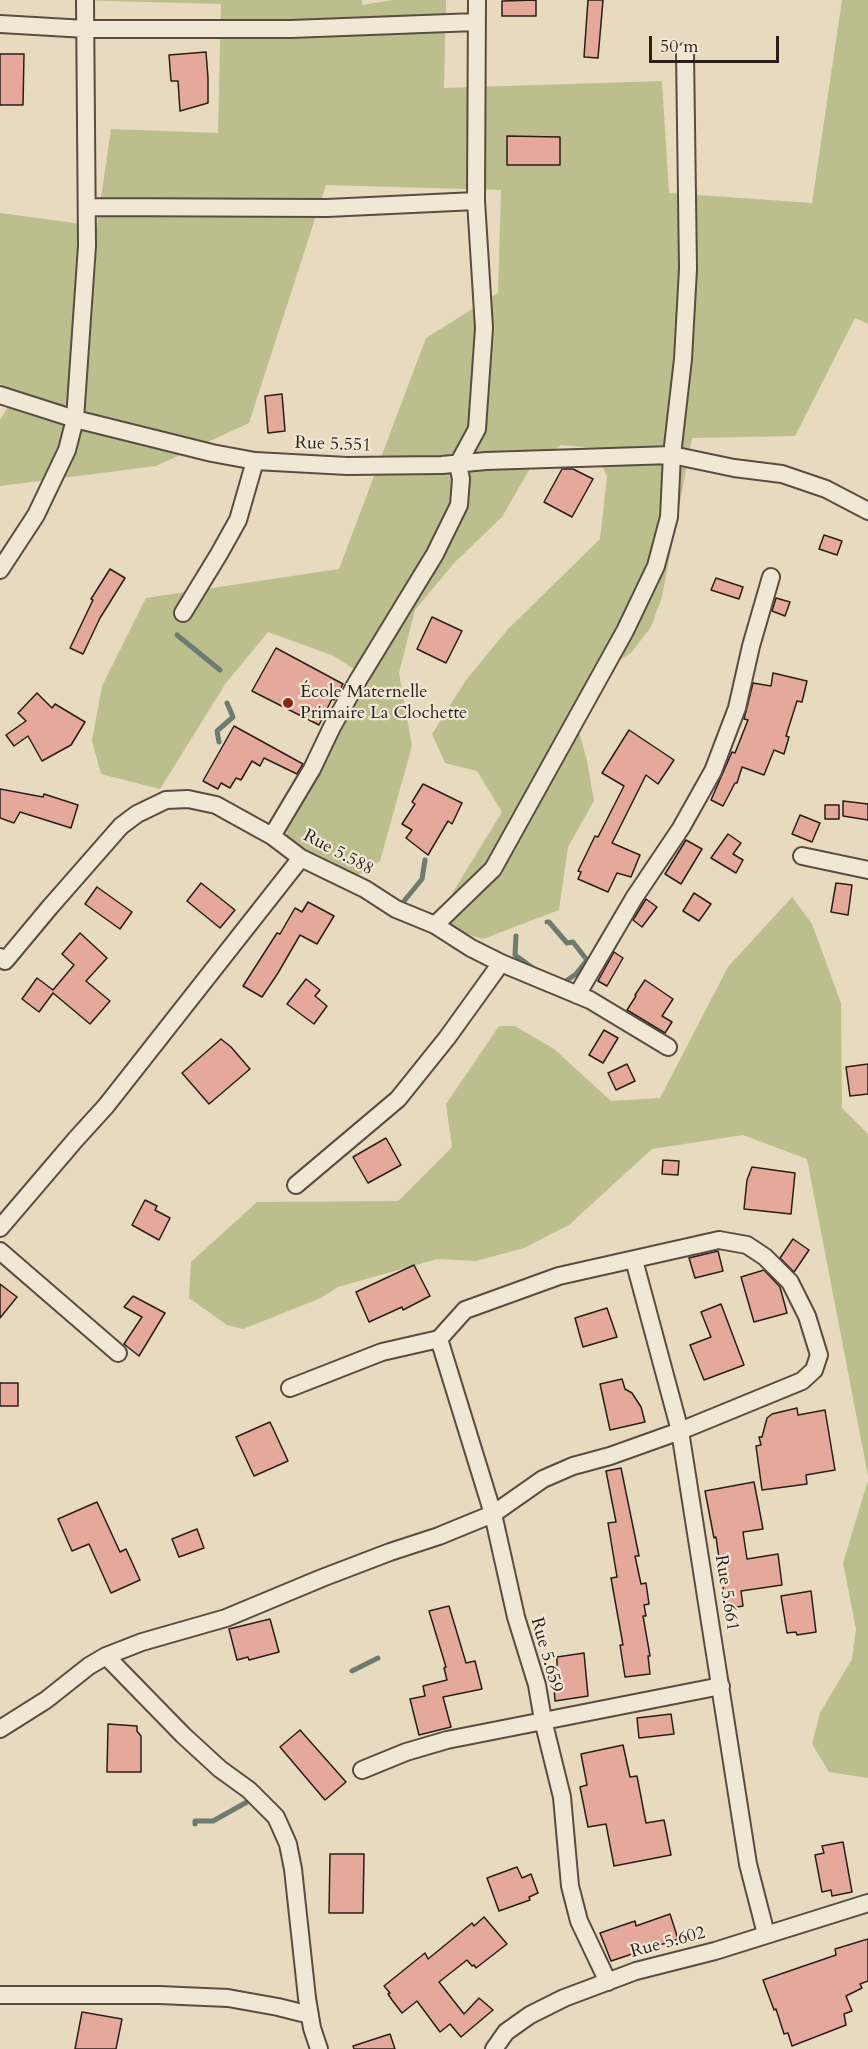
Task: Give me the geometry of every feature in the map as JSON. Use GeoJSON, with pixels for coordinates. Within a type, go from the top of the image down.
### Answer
{"type":"FeatureCollection","features":[{"type":"Feature","properties":{"kind":"street"},"geometry":{"type":"LineString","coordinates":[[0,570],[36,515],[67,450],[75,419],[83,328],[88,207],[85,0]]}},
{"type":"Feature","properties":{"kind":"street"},"geometry":{"type":"LineString","coordinates":[[272,836],[312,769],[332,727],[451,524],[459,505],[461,479],[458,464],[477,429],[484,328],[476,201],[477,0]]}},
{"type":"Feature","properties":{"kind":"street"},"geometry":{"type":"LineString","coordinates":[[0,24],[86,29],[291,28],[476,22]]}},
{"type":"Feature","properties":{"kind":"street"},"geometry":{"type":"LineString","coordinates":[[435,925],[493,869],[625,632],[656,566],[669,517],[688,269],[685,52]]}},
{"type":"Feature","properties":{"kind":"street"},"geometry":{"type":"LineString","coordinates":[[88,207],[327,208],[476,201]]}},
{"type":"Feature","properties":{"kind":"street","name":"Rue 5.551"},"geometry":{"type":"LineString","coordinates":[[0,395],[75,419],[212,453],[255,460],[347,466],[672,455],[734,468],[782,474],[826,489],[868,511]]}},
{"type":"Feature","properties":{"kind":"street"},"geometry":{"type":"LineString","coordinates":[[183,613],[238,520],[255,460]]}},
{"type":"Feature","properties":{"kind":"street"},"geometry":{"type":"LineString","coordinates":[[577,995],[634,898],[681,828],[713,771],[737,708],[751,646],[771,577]]}},
{"type":"Feature","properties":{"kind":"street","name":"Rue 5.588"},"geometry":{"type":"LineString","coordinates":[[2,962],[121,826],[136,814],[166,800],[188,799],[216,805],[272,836],[301,858],[365,889],[396,909],[435,925],[471,948],[501,963],[590,1000],[668,1047]]}},
{"type":"Feature","properties":{"kind":"street"},"geometry":{"type":"LineString","coordinates":[[802,855],[868,870]]}},
{"type":"Feature","properties":{"kind":"street"},"geometry":{"type":"LineString","coordinates":[[0,1228],[147,1056],[301,858]]}},
{"type":"Feature","properties":{"kind":"street"},"geometry":{"type":"LineString","coordinates":[[296,1185],[398,1099],[447,1038],[501,963]]}},
{"type":"Feature","properties":{"kind":"street"},"geometry":{"type":"LineString","coordinates":[[0,1729],[46,1700],[89,1666],[106,1656],[142,1642],[226,1618],[322,1578],[493,1514],[543,1479],[573,1466],[680,1431],[802,1381],[814,1370],[819,1355],[807,1316],[790,1282],[765,1257],[747,1245],[719,1240],[560,1276],[465,1310],[439,1339],[381,1352],[290,1388]]}},
{"type":"Feature","properties":{"kind":"street"},"geometry":{"type":"LineString","coordinates":[[0,1251],[118,1353]]}},
{"type":"Feature","properties":{"kind":"street","name":"Rue 5.661"},"geometry":{"type":"LineString","coordinates":[[634,1260],[680,1431],[748,1864],[766,1934]]}},
{"type":"Feature","properties":{"kind":"street","name":"Rue 5.659"},"geometry":{"type":"LineString","coordinates":[[439,1339],[493,1514],[516,1617],[537,1685],[562,1797],[570,1886],[579,1921],[608,1982]]}},
{"type":"Feature","properties":{"kind":"street"},"geometry":{"type":"LineString","coordinates":[[106,1656],[183,1735],[220,1769],[249,1790],[276,1817],[288,1844],[293,1869],[310,2015],[319,2049]]}},
{"type":"Feature","properties":{"kind":"street"},"geometry":{"type":"LineString","coordinates":[[362,1770],[406,1752],[447,1740],[721,1686]]}},
{"type":"Feature","properties":{"kind":"street","name":"Rue 5.602"},"geometry":{"type":"LineString","coordinates":[[494,2049],[506,2032],[530,2015],[564,1998],[636,1971],[715,1951],[868,1903]]}},
{"type":"Feature","properties":{"kind":"street"},"geometry":{"type":"LineString","coordinates":[[0,1995],[200,1996],[253,2002],[310,2015]]}},
{"type":"Feature","properties":{"kind":"green space"},"geometry":{"type":"Polygon","coordinates":[[[73,0],[362,0],[362,5],[393,0],[446,0],[444,88],[662,81],[669,193],[812,203],[842,0],[868,0],[868,324],[855,318],[795,436],[692,438],[662,597],[651,627],[631,653],[602,670],[577,724],[594,801],[568,847],[559,910],[483,939],[453,930],[442,910],[502,812],[477,771],[445,763],[432,734],[466,680],[508,629],[600,539],[607,477],[595,448],[561,445],[533,463],[502,517],[454,563],[415,610],[399,673],[412,746],[380,861],[355,877],[287,843],[286,807],[313,761],[371,680],[334,656],[268,632],[226,683],[160,789],[101,774],[92,741],[102,686],[146,598],[339,569],[426,338],[498,293],[501,190],[326,185],[249,423],[156,466],[0,486],[0,420],[11,402],[0,383],[0,213],[97,226],[111,129],[218,133],[221,4],[73,0]]]}},
{"type":"Feature","properties":{"kind":"green space"},"geometry":{"type":"Polygon","coordinates":[[[792,897],[812,924],[841,1003],[842,1108],[868,1134],[868,1476],[807,1159],[743,1135],[652,1149],[569,1225],[524,1248],[476,1261],[437,1259],[338,1287],[321,1298],[243,1329],[227,1325],[189,1298],[191,1262],[257,1202],[398,1201],[452,1147],[446,1104],[499,1026],[515,1026],[554,1049],[611,1101],[660,1098],[728,967],[792,897]]]}},
{"type":"Feature","properties":{"kind":"green space"},"geometry":{"type":"Polygon","coordinates":[[[868,1480],[868,1778],[829,1772],[812,1744],[820,1713],[852,1659],[856,1629],[843,1563],[868,1480]]]}},
{"type":"Feature","properties":{"kind":"building"},"geometry":{"type":"Polygon","coordinates":[[[536,0],[536,16],[502,16],[502,1],[536,0]]]}},
{"type":"Feature","properties":{"kind":"building"},"geometry":{"type":"Polygon","coordinates":[[[588,0],[603,0],[598,58],[584,57],[588,0]]]}},
{"type":"Feature","properties":{"kind":"building"},"geometry":{"type":"Polygon","coordinates":[[[206,52],[208,103],[180,111],[178,81],[171,81],[169,55],[206,52]]]}},
{"type":"Feature","properties":{"kind":"building"},"geometry":{"type":"Polygon","coordinates":[[[0,54],[24,54],[23,105],[0,105],[0,54]]]}},
{"type":"Feature","properties":{"kind":"building"},"geometry":{"type":"Polygon","coordinates":[[[507,136],[560,137],[560,165],[507,165],[507,136]]]}},
{"type":"Feature","properties":{"kind":"building"},"geometry":{"type":"Polygon","coordinates":[[[282,394],[285,431],[268,433],[265,396],[282,394]]]}},
{"type":"Feature","properties":{"kind":"building"},"geometry":{"type":"Polygon","coordinates":[[[562,469],[573,469],[593,479],[572,517],[544,502],[562,469]]]}},
{"type":"Feature","properties":{"kind":"building"},"geometry":{"type":"Polygon","coordinates":[[[824,535],[842,541],[837,555],[819,549],[824,535]]]}},
{"type":"Feature","properties":{"kind":"building"},"geometry":{"type":"Polygon","coordinates":[[[110,569],[125,578],[100,618],[83,654],[70,648],[93,600],[91,599],[110,569]]]}},
{"type":"Feature","properties":{"kind":"building"},"geometry":{"type":"Polygon","coordinates":[[[716,578],[743,587],[739,599],[711,590],[716,578]]]}},
{"type":"Feature","properties":{"kind":"building"},"geometry":{"type":"Polygon","coordinates":[[[776,598],[790,602],[785,616],[772,611],[776,598]]]}},
{"type":"Feature","properties":{"kind":"building"},"geometry":{"type":"Polygon","coordinates":[[[432,617],[462,631],[446,663],[417,649],[432,617]]]}},
{"type":"Feature","properties":{"kind":"building"},"geometry":{"type":"Polygon","coordinates":[[[276,648],[343,684],[334,700],[332,699],[319,725],[252,691],[276,648]]]}},
{"type":"Feature","properties":{"kind":"building"},"geometry":{"type":"Polygon","coordinates":[[[773,673],[807,681],[802,702],[797,701],[786,736],[789,737],[784,754],[774,750],[764,775],[742,767],[737,783],[723,806],[711,800],[732,752],[735,753],[748,720],[744,719],[753,683],[771,686],[773,673]]]}},
{"type":"Feature","properties":{"kind":"building"},"geometry":{"type":"Polygon","coordinates":[[[37,693],[52,708],[55,704],[85,722],[71,745],[42,761],[28,736],[14,746],[6,735],[26,721],[18,713],[37,693]]]}},
{"type":"Feature","properties":{"kind":"building"},"geometry":{"type":"Polygon","coordinates":[[[234,726],[303,764],[297,774],[264,758],[260,766],[252,761],[241,780],[236,778],[230,788],[221,783],[218,789],[203,781],[234,726]]]}},
{"type":"Feature","properties":{"kind":"building"},"geometry":{"type":"Polygon","coordinates":[[[629,730],[674,760],[658,784],[646,775],[612,843],[640,855],[631,877],[617,873],[608,892],[578,879],[581,872],[578,871],[624,786],[602,773],[629,730]]]}},
{"type":"Feature","properties":{"kind":"building"},"geometry":{"type":"Polygon","coordinates":[[[423,784],[462,803],[452,824],[448,821],[428,855],[406,838],[412,830],[402,824],[415,804],[412,802],[423,784]]]}},
{"type":"Feature","properties":{"kind":"building"},"geometry":{"type":"Polygon","coordinates":[[[0,789],[43,797],[44,794],[78,805],[71,828],[20,812],[14,823],[0,818],[0,789]]]}},
{"type":"Feature","properties":{"kind":"building"},"geometry":{"type":"Polygon","coordinates":[[[843,801],[868,804],[868,820],[843,816],[843,801]]]}},
{"type":"Feature","properties":{"kind":"building"},"geometry":{"type":"Polygon","coordinates":[[[825,805],[839,805],[839,819],[825,819],[825,805]]]}},
{"type":"Feature","properties":{"kind":"building"},"geometry":{"type":"Polygon","coordinates":[[[800,815],[820,823],[812,842],[792,834],[800,815]]]}},
{"type":"Feature","properties":{"kind":"building"},"geometry":{"type":"Polygon","coordinates":[[[728,834],[741,843],[733,854],[743,860],[736,873],[711,858],[728,834]]]}},
{"type":"Feature","properties":{"kind":"building"},"geometry":{"type":"Polygon","coordinates":[[[686,840],[702,849],[681,884],[665,874],[686,840]]]}},
{"type":"Feature","properties":{"kind":"building"},"geometry":{"type":"Polygon","coordinates":[[[201,883],[235,910],[220,928],[187,901],[201,883]]]}},
{"type":"Feature","properties":{"kind":"building"},"geometry":{"type":"Polygon","coordinates":[[[836,883],[852,885],[848,915],[831,912],[836,883]]]}},
{"type":"Feature","properties":{"kind":"building"},"geometry":{"type":"Polygon","coordinates":[[[97,887],[132,912],[120,929],[85,904],[97,887]]]}},
{"type":"Feature","properties":{"kind":"building"},"geometry":{"type":"Polygon","coordinates":[[[694,893],[711,904],[699,921],[683,911],[694,893]]]}},
{"type":"Feature","properties":{"kind":"building"},"geometry":{"type":"Polygon","coordinates":[[[646,899],[657,907],[642,927],[633,920],[646,899]]]}},
{"type":"Feature","properties":{"kind":"building"},"geometry":{"type":"Polygon","coordinates":[[[308,902],[334,916],[317,944],[300,935],[262,997],[243,986],[277,933],[280,934],[295,908],[302,912],[308,902]]]}},
{"type":"Feature","properties":{"kind":"building"},"geometry":{"type":"Polygon","coordinates":[[[80,933],[107,958],[86,981],[110,1001],[90,1024],[53,993],[39,1012],[22,999],[37,978],[53,990],[74,965],[62,954],[80,933]]]}},
{"type":"Feature","properties":{"kind":"building"},"geometry":{"type":"Polygon","coordinates":[[[614,952],[623,958],[607,986],[598,981],[614,952]]]}},
{"type":"Feature","properties":{"kind":"building"},"geometry":{"type":"Polygon","coordinates":[[[306,979],[320,990],[315,996],[327,1006],[314,1024],[287,1004],[306,979]]]}},
{"type":"Feature","properties":{"kind":"building"},"geometry":{"type":"Polygon","coordinates":[[[645,980],[673,999],[662,1016],[672,1022],[665,1033],[627,1010],[645,980]]]}},
{"type":"Feature","properties":{"kind":"building"},"geometry":{"type":"Polygon","coordinates":[[[604,1030],[618,1038],[603,1063],[589,1055],[604,1030]]]}},
{"type":"Feature","properties":{"kind":"building"},"geometry":{"type":"Polygon","coordinates":[[[221,1039],[250,1069],[209,1104],[182,1073],[221,1039]]]}},
{"type":"Feature","properties":{"kind":"building"},"geometry":{"type":"Polygon","coordinates":[[[627,1064],[635,1081],[616,1090],[608,1073],[627,1064]]]}},
{"type":"Feature","properties":{"kind":"building"},"geometry":{"type":"Polygon","coordinates":[[[868,1064],[868,1094],[850,1096],[846,1067],[868,1064]]]}},
{"type":"Feature","properties":{"kind":"building"},"geometry":{"type":"Polygon","coordinates":[[[386,1138],[401,1165],[368,1183],[353,1157],[386,1138]]]}},
{"type":"Feature","properties":{"kind":"building"},"geometry":{"type":"Polygon","coordinates":[[[663,1160],[679,1161],[678,1175],[662,1174],[663,1160]]]}},
{"type":"Feature","properties":{"kind":"building"},"geometry":{"type":"Polygon","coordinates":[[[752,1167],[795,1173],[791,1214],[744,1209],[747,1180],[752,1167]]]}},
{"type":"Feature","properties":{"kind":"building"},"geometry":{"type":"Polygon","coordinates":[[[145,1200],[157,1206],[155,1210],[170,1218],[159,1240],[132,1225],[145,1200]]]}},
{"type":"Feature","properties":{"kind":"building"},"geometry":{"type":"Polygon","coordinates":[[[793,1239],[809,1250],[794,1272],[780,1258],[793,1239]]]}},
{"type":"Feature","properties":{"kind":"building"},"geometry":{"type":"Polygon","coordinates":[[[718,1251],[723,1271],[695,1278],[689,1258],[718,1251]]]}},
{"type":"Feature","properties":{"kind":"building"},"geometry":{"type":"Polygon","coordinates":[[[414,1265],[430,1296],[403,1310],[402,1307],[369,1322],[356,1292],[414,1265]]]}},
{"type":"Feature","properties":{"kind":"building"},"geometry":{"type":"Polygon","coordinates":[[[764,1270],[780,1287],[787,1313],[754,1322],[741,1277],[764,1270]]]}},
{"type":"Feature","properties":{"kind":"building"},"geometry":{"type":"Polygon","coordinates":[[[0,1284],[17,1297],[0,1318],[0,1284]]]}},
{"type":"Feature","properties":{"kind":"building"},"geometry":{"type":"Polygon","coordinates":[[[133,1296],[165,1313],[139,1356],[124,1344],[142,1317],[124,1307],[133,1296]]]}},
{"type":"Feature","properties":{"kind":"building"},"geometry":{"type":"Polygon","coordinates":[[[721,1304],[744,1365],[704,1380],[690,1345],[711,1337],[701,1312],[721,1304]]]}},
{"type":"Feature","properties":{"kind":"building"},"geometry":{"type":"Polygon","coordinates":[[[607,1308],[617,1337],[583,1347],[575,1318],[607,1308]]]}},
{"type":"Feature","properties":{"kind":"building"},"geometry":{"type":"Polygon","coordinates":[[[622,1379],[625,1389],[632,1393],[641,1407],[645,1422],[610,1430],[600,1384],[622,1379]]]}},
{"type":"Feature","properties":{"kind":"building"},"geometry":{"type":"Polygon","coordinates":[[[0,1383],[18,1383],[18,1406],[0,1406],[0,1383]]]}},
{"type":"Feature","properties":{"kind":"building"},"geometry":{"type":"Polygon","coordinates":[[[797,1408],[798,1415],[825,1410],[835,1470],[806,1475],[807,1484],[762,1490],[756,1446],[761,1445],[759,1437],[762,1437],[767,1418],[772,1414],[797,1408]]]}},
{"type":"Feature","properties":{"kind":"building"},"geometry":{"type":"Polygon","coordinates":[[[270,1422],[288,1461],[254,1476],[236,1437],[270,1422]]]}},
{"type":"Feature","properties":{"kind":"building"},"geometry":{"type":"Polygon","coordinates":[[[621,1468],[639,1556],[635,1556],[641,1584],[646,1583],[649,1604],[644,1605],[646,1616],[643,1616],[650,1656],[648,1656],[650,1674],[625,1677],[620,1645],[623,1645],[611,1578],[617,1577],[608,1523],[616,1522],[606,1471],[621,1468]]]}},
{"type":"Feature","properties":{"kind":"building"},"geometry":{"type":"Polygon","coordinates":[[[754,1482],[763,1529],[743,1532],[747,1559],[778,1554],[782,1585],[741,1591],[743,1606],[726,1609],[716,1537],[714,1538],[705,1491],[754,1482]]]}},
{"type":"Feature","properties":{"kind":"building"},"geometry":{"type":"Polygon","coordinates":[[[97,1502],[120,1552],[126,1549],[140,1580],[111,1593],[89,1544],[72,1551],[58,1519],[97,1502]]]}},
{"type":"Feature","properties":{"kind":"building"},"geometry":{"type":"Polygon","coordinates":[[[197,1529],[204,1548],[179,1557],[172,1539],[197,1529]]]}},
{"type":"Feature","properties":{"kind":"building"},"geometry":{"type":"Polygon","coordinates":[[[811,1591],[816,1632],[797,1635],[796,1632],[787,1633],[781,1596],[811,1591]]]}},
{"type":"Feature","properties":{"kind":"building"},"geometry":{"type":"Polygon","coordinates":[[[449,1606],[466,1663],[475,1661],[482,1689],[443,1697],[451,1727],[419,1735],[410,1699],[425,1696],[423,1686],[447,1680],[444,1668],[446,1667],[429,1611],[449,1606]]]}},
{"type":"Feature","properties":{"kind":"building"},"geometry":{"type":"Polygon","coordinates":[[[270,1619],[279,1652],[249,1660],[248,1657],[237,1660],[229,1629],[270,1619]]]}},
{"type":"Feature","properties":{"kind":"building"},"geometry":{"type":"Polygon","coordinates":[[[584,1653],[588,1696],[555,1701],[548,1666],[557,1666],[557,1657],[584,1653]]]}},
{"type":"Feature","properties":{"kind":"building"},"geometry":{"type":"Polygon","coordinates":[[[671,1714],[674,1734],[639,1738],[637,1718],[671,1714]]]}},
{"type":"Feature","properties":{"kind":"building"},"geometry":{"type":"Polygon","coordinates":[[[108,1724],[137,1726],[137,1731],[141,1736],[141,1772],[107,1772],[108,1724]]]}},
{"type":"Feature","properties":{"kind":"building"},"geometry":{"type":"Polygon","coordinates":[[[300,1730],[346,1782],[325,1800],[280,1747],[300,1730]]]}},
{"type":"Feature","properties":{"kind":"building"},"geometry":{"type":"Polygon","coordinates":[[[623,1745],[630,1777],[637,1776],[646,1823],[664,1820],[671,1855],[614,1866],[606,1824],[588,1827],[580,1787],[587,1785],[581,1754],[623,1745]]]}},
{"type":"Feature","properties":{"kind":"building"},"geometry":{"type":"Polygon","coordinates":[[[843,1842],[852,1892],[832,1896],[831,1890],[822,1892],[815,1855],[824,1853],[822,1846],[843,1842]]]}},
{"type":"Feature","properties":{"kind":"building"},"geometry":{"type":"Polygon","coordinates":[[[330,1854],[364,1854],[363,1913],[329,1913],[330,1854]]]}},
{"type":"Feature","properties":{"kind":"building"},"geometry":{"type":"Polygon","coordinates":[[[517,1867],[522,1878],[531,1874],[538,1893],[529,1897],[530,1900],[499,1911],[487,1878],[517,1867]]]}},
{"type":"Feature","properties":{"kind":"building"},"geometry":{"type":"Polygon","coordinates":[[[670,1914],[678,1939],[611,1961],[600,1933],[635,1921],[636,1926],[670,1914]]]}},
{"type":"Feature","properties":{"kind":"building"},"geometry":{"type":"Polygon","coordinates":[[[484,1917],[507,1944],[476,1968],[467,1960],[439,1982],[464,2014],[479,1998],[493,2010],[461,2037],[450,2024],[440,2032],[417,2001],[402,2013],[384,1986],[425,1953],[428,1959],[472,1923],[474,1926],[484,1917]]]}},
{"type":"Feature","properties":{"kind":"building"},"geometry":{"type":"Polygon","coordinates":[[[868,1939],[868,1981],[860,1984],[862,1988],[846,1996],[852,2011],[844,2014],[846,2025],[792,2046],[788,2033],[784,2034],[763,1980],[836,1955],[835,1949],[868,1939]]]}},
{"type":"Feature","properties":{"kind":"building"},"geometry":{"type":"Polygon","coordinates":[[[82,2012],[122,2019],[116,2049],[75,2049],[82,2012]]]}},
{"type":"Feature","properties":{"kind":"building"},"geometry":{"type":"Polygon","coordinates":[[[390,2034],[395,2049],[354,2049],[353,2046],[390,2034]]]}},
{"type":"Feature","properties":{"kind":"waterway"},"geometry":{"type":"LineString","coordinates":[[177,635],[220,670]]}},
{"type":"Feature","properties":{"kind":"waterway"},"geometry":{"type":"LineString","coordinates":[[219,742],[217,731],[233,717],[227,703]]}},
{"type":"Feature","properties":{"kind":"waterway"},"geometry":{"type":"LineString","coordinates":[[400,906],[422,879],[425,860]]}},
{"type":"Feature","properties":{"kind":"waterway"},"geometry":{"type":"LineString","coordinates":[[547,922],[567,943],[573,942],[587,960],[576,974],[560,983]]}},
{"type":"Feature","properties":{"kind":"waterway"},"geometry":{"type":"LineString","coordinates":[[516,936],[515,955],[537,971]]}},
{"type":"Feature","properties":{"kind":"waterway"},"geometry":{"type":"LineString","coordinates":[[352,1671],[378,1658]]}},
{"type":"Feature","properties":{"kind":"waterway"},"geometry":{"type":"LineString","coordinates":[[195,1824],[195,1821],[213,1821],[247,1802]]}},
{"type":"Feature","properties":{"kind":"place","name":"École Maternelle Primaire La Clochette"},"geometry":{"type":"Point","coordinates":[288,703]}}]}
